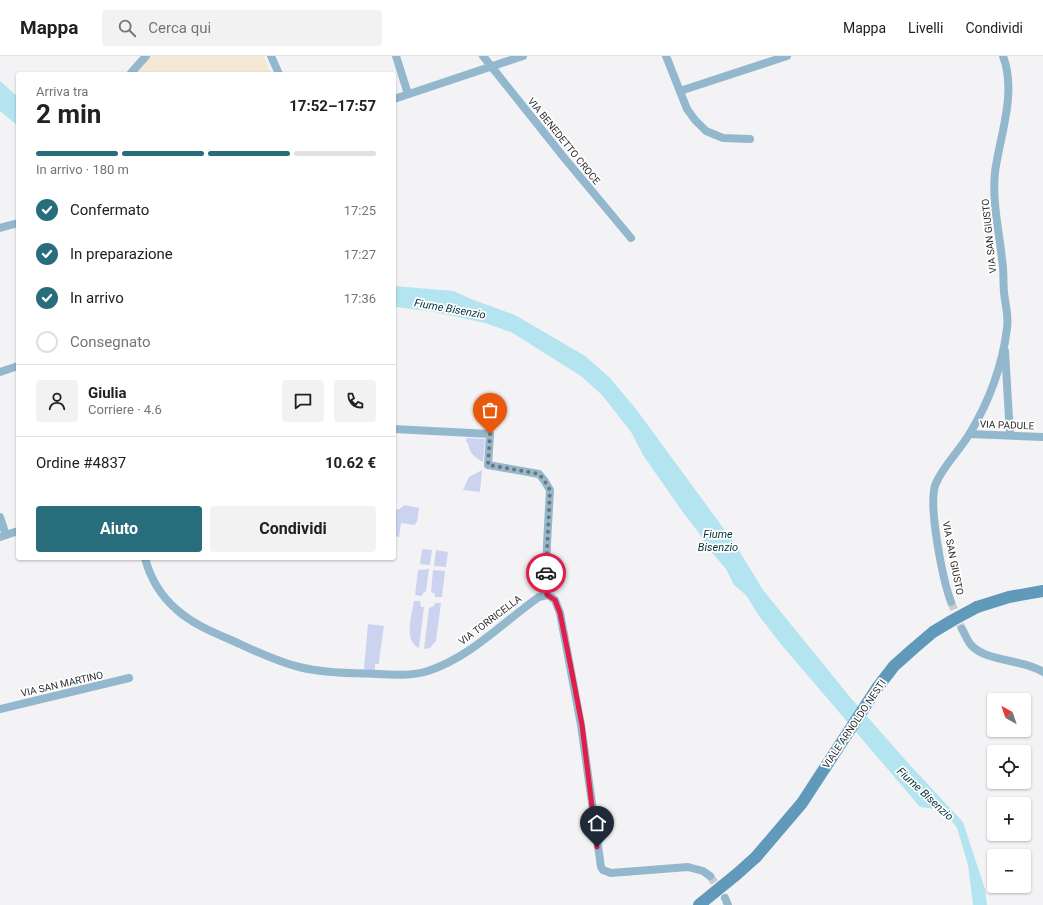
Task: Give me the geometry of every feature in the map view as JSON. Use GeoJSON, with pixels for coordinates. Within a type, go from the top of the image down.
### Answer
{"type":"FeatureCollection","features":[{"type":"Feature","properties":{"kind":"street"},"geometry":{"type":"LineString","coordinates":[[132,72],[146,56]]}},
{"type":"Feature","properties":{"kind":"street"},"geometry":{"type":"LineString","coordinates":[[271,56],[278,72]]}},
{"type":"Feature","properties":{"kind":"street"},"geometry":{"type":"LineString","coordinates":[[396,56],[408,94]]}},
{"type":"Feature","properties":{"kind":"street","name":"VIA BENEDETTO CROCE"},"geometry":{"type":"LineString","coordinates":[[483,56],[566,160],[631,238]]}},
{"type":"Feature","properties":{"kind":"street"},"geometry":{"type":"LineString","coordinates":[[396,98],[523,56]]}},
{"type":"Feature","properties":{"kind":"street"},"geometry":{"type":"LineString","coordinates":[[666,56],[687,109],[706,131],[723,138],[750,138]]}},
{"type":"Feature","properties":{"kind":"street"},"geometry":{"type":"LineString","coordinates":[[680,91],[787,56]]}},
{"type":"Feature","properties":{"kind":"street","name":"VIA SAN GIUSTO"},"geometry":{"type":"LineString","coordinates":[[951,602],[946,589],[936,534],[933,500],[936,484],[970,434],[983,408],[996,375],[1005,344],[1008,326],[1002,260],[994,206],[995,172],[1007,103],[1008,76],[1003,56]]}},
{"type":"Feature","properties":{"kind":"street"},"geometry":{"type":"LineString","coordinates":[[0,228],[16,224]]}},
{"type":"Feature","properties":{"kind":"street","name":"VIA SAN GIUSTO"},"geometry":{"type":"LineString","coordinates":[[1005,344],[1010,435]]}},
{"type":"Feature","properties":{"kind":"street"},"geometry":{"type":"LineString","coordinates":[[0,372],[16,367]]}},
{"type":"Feature","properties":{"kind":"street"},"geometry":{"type":"LineString","coordinates":[[396,429],[490,434],[488,465],[539,474],[544,480],[550,490],[547,544],[547,595],[555,600],[560,613],[572,673],[582,725],[599,862],[603,870],[611,873],[688,867],[703,871],[710,876]]}},
{"type":"Feature","properties":{"kind":"street","name":"VIA PADULE"},"geometry":{"type":"LineString","coordinates":[[970,434],[1043,437]]}},
{"type":"Feature","properties":{"kind":"street"},"geometry":{"type":"LineString","coordinates":[[0,517],[3,536],[16,532]]}},
{"type":"Feature","properties":{"kind":"street","name":"VIA TORRICELLA"},"geometry":{"type":"LineString","coordinates":[[146,560],[154,579],[167,601],[192,621],[272,658],[298,667],[321,671],[395,674],[416,674],[428,671],[439,667],[474,647],[534,600],[547,595]]}},
{"type":"Feature","properties":{"kind":"street","name":"VIALE ARNOLDO NESTI"},"geometry":{"type":"LineString","coordinates":[[699,905],[737,874],[756,856],[802,803],[877,688],[894,666],[913,648],[934,632],[977,607],[1009,596],[1043,591]]}},
{"type":"Feature","properties":{"kind":"street"},"geometry":{"type":"LineString","coordinates":[[962,629],[972,646],[979,651],[996,657],[1032,665],[1043,672]]}},
{"type":"Feature","properties":{"kind":"street","name":"VIA SAN MARTINO"},"geometry":{"type":"LineString","coordinates":[[0,709],[129,678]]}},
{"type":"Feature","properties":{"kind":"shaded area"},"geometry":{"type":"Polygon","coordinates":[[[151,56],[264,56],[270,72],[137,72],[151,56]]]}},
{"type":"Feature","properties":{"kind":"shaded area"},"geometry":{"type":"Polygon","coordinates":[[[467,438],[485,439],[483,462],[475,457],[471,452],[468,443],[466,442],[467,438]]]}},
{"type":"Feature","properties":{"kind":"shaded area"},"geometry":{"type":"Polygon","coordinates":[[[482,470],[480,492],[463,490],[469,477],[482,470]]]}},
{"type":"Feature","properties":{"kind":"shaded area"},"geometry":{"type":"Polygon","coordinates":[[[405,505],[419,508],[417,522],[415,525],[401,523],[399,537],[396,536],[396,510],[405,505]]]}},
{"type":"Feature","properties":{"kind":"shaded area"},"geometry":{"type":"Polygon","coordinates":[[[422,549],[432,550],[430,565],[420,564],[422,549]]]}},
{"type":"Feature","properties":{"kind":"shaded area"},"geometry":{"type":"Polygon","coordinates":[[[436,550],[448,552],[446,567],[434,566],[436,550]]]}},
{"type":"Feature","properties":{"kind":"shaded area"},"geometry":{"type":"Polygon","coordinates":[[[429,569],[426,591],[422,596],[415,595],[418,570],[429,569]]]}},
{"type":"Feature","properties":{"kind":"shaded area"},"geometry":{"type":"Polygon","coordinates":[[[433,570],[445,571],[442,597],[435,597],[435,594],[431,592],[433,570]]]}},
{"type":"Feature","properties":{"kind":"shaded area"},"geometry":{"type":"Polygon","coordinates":[[[414,601],[420,601],[421,607],[424,607],[419,648],[414,645],[411,640],[410,633],[410,620],[414,601]]]}},
{"type":"Feature","properties":{"kind":"shaded area"},"geometry":{"type":"Polygon","coordinates":[[[435,603],[441,603],[436,641],[430,648],[424,649],[429,608],[434,606],[435,603]]]}},
{"type":"Feature","properties":{"kind":"shaded area"},"geometry":{"type":"Polygon","coordinates":[[[368,624],[384,626],[379,664],[375,664],[375,671],[364,669],[368,624]]]}},
{"type":"Feature","properties":{"kind":"water"},"geometry":{"type":"Polygon","coordinates":[[[0,81],[16,95],[16,124],[0,111],[0,81]]]}},
{"type":"Feature","properties":{"kind":"water","name":"Fiume Bisenzio"},"geometry":{"type":"Polygon","coordinates":[[[396,286],[454,291],[471,299],[515,315],[585,356],[609,377],[636,409],[735,544],[763,590],[850,697],[908,763],[963,822],[985,889],[987,905],[973,905],[968,865],[957,828],[947,815],[935,809],[920,807],[780,643],[759,616],[746,595],[734,585],[726,569],[708,548],[699,533],[643,455],[631,432],[602,395],[581,376],[511,332],[485,323],[435,312],[397,307],[396,286]]]}},
{"type":"Feature","properties":{"kind":"tunnel"},"geometry":{"type":"LineString","coordinates":[[951,602],[962,629]]}},
{"type":"Feature","properties":{"kind":"tunnel"},"geometry":{"type":"LineString","coordinates":[[710,876],[725,898]]}},
{"type":"Feature","properties":{"kind":"way so far"},"geometry":{"type":"LineString","coordinates":[[490,434],[488,465],[539,474],[550,490],[546,573]]}},
{"type":"Feature","properties":{"kind":"route"},"geometry":{"type":"LineString","coordinates":[[546,573],[547,595],[555,600],[560,613],[582,725],[597,847]]}}]}
